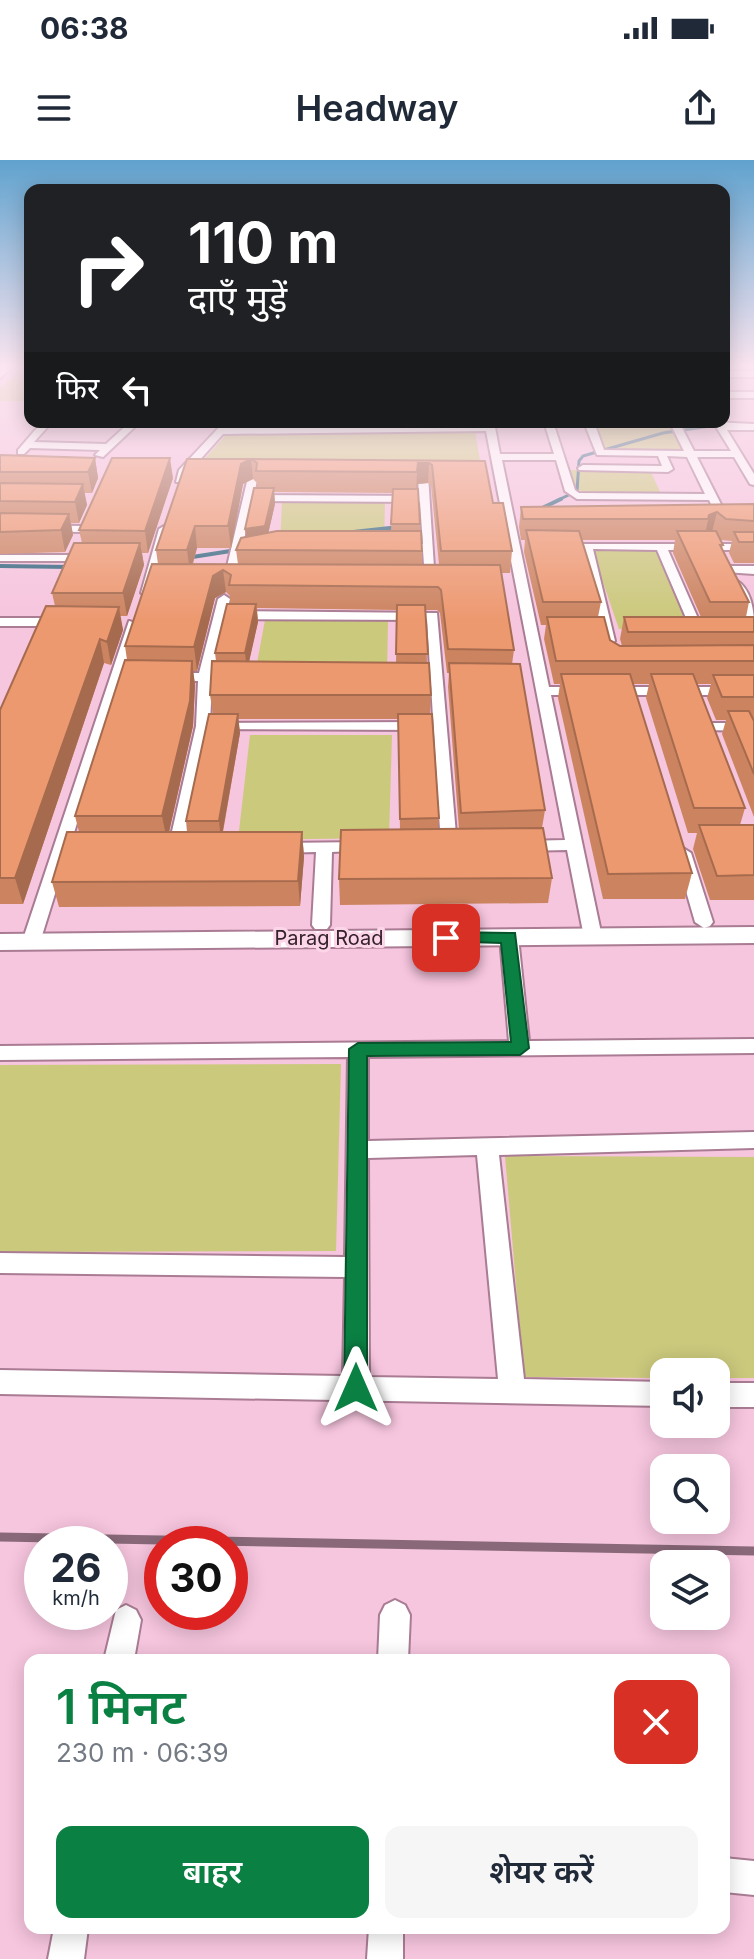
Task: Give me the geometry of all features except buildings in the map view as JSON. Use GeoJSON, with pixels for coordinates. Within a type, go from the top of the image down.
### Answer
{"type":"FeatureCollection","features":[{"type":"Feature","properties":{"kind":"street"},"geometry":{"type":"LineString","coordinates":[[12,462],[22,451]]}},
{"type":"Feature","properties":{"kind":"street"},"geometry":{"type":"LineString","coordinates":[[92,463],[105,451]]}},
{"type":"Feature","properties":{"kind":"street"},"geometry":{"type":"LineString","coordinates":[[177,472],[200,451]]}},
{"type":"Feature","properties":{"kind":"street"},"geometry":{"type":"LineString","coordinates":[[494,451],[491,475],[519,546],[512,580],[530,632],[535,684],[592,930]]}},
{"type":"Feature","properties":{"kind":"street"},"geometry":{"type":"LineString","coordinates":[[558,451],[573,494],[712,497]]}},
{"type":"Feature","properties":{"kind":"street"},"geometry":{"type":"LineString","coordinates":[[599,451],[737,454]]}},
{"type":"Feature","properties":{"kind":"street"},"geometry":{"type":"LineString","coordinates":[[735,451],[754,482]]}},
{"type":"Feature","properties":{"kind":"street"},"geometry":{"type":"LineString","coordinates":[[583,468],[668,469],[661,453]]}},
{"type":"Feature","properties":{"kind":"street"},"geometry":{"type":"LineString","coordinates":[[690,453],[712,497],[719,520],[739,520]]}},
{"type":"Feature","properties":{"kind":"street"},"geometry":{"type":"LineString","coordinates":[[495,457],[560,457]]}},
{"type":"Feature","properties":{"kind":"street"},"geometry":{"type":"LineString","coordinates":[[652,469],[664,496]]}},
{"type":"Feature","properties":{"kind":"street"},"geometry":{"type":"LineString","coordinates":[[177,472],[197,473]]}},
{"type":"Feature","properties":{"kind":"street"},"geometry":{"type":"LineString","coordinates":[[177,472],[178,487]]}},
{"type":"Feature","properties":{"kind":"street"},"geometry":{"type":"LineString","coordinates":[[239,475],[268,475]]}},
{"type":"Feature","properties":{"kind":"street"},"geometry":{"type":"LineString","coordinates":[[230,579],[253,475]]}},
{"type":"Feature","properties":{"kind":"street"},"geometry":{"type":"LineString","coordinates":[[408,475],[438,475]]}},
{"type":"Feature","properties":{"kind":"street"},"geometry":{"type":"LineString","coordinates":[[423,475],[431,580]]}},
{"type":"Feature","properties":{"kind":"street"},"geometry":{"type":"LineString","coordinates":[[248,498],[425,499]]}},
{"type":"Feature","properties":{"kind":"street"},"geometry":{"type":"LineString","coordinates":[[33,935],[68,850],[131,677],[126,623],[152,567],[169,516]]}},
{"type":"Feature","properties":{"kind":"street"},"geometry":{"type":"LineString","coordinates":[[507,521],[523,521]]}},
{"type":"Feature","properties":{"kind":"street"},"geometry":{"type":"LineString","coordinates":[[0,528],[113,559]]}},
{"type":"Feature","properties":{"kind":"street"},"geometry":{"type":"LineString","coordinates":[[710,533],[754,620]]}},
{"type":"Feature","properties":{"kind":"street"},"geometry":{"type":"LineString","coordinates":[[556,546],[754,547]]}},
{"type":"Feature","properties":{"kind":"street"},"geometry":{"type":"LineString","coordinates":[[586,546],[616,662]]}},
{"type":"Feature","properties":{"kind":"street"},"geometry":{"type":"LineString","coordinates":[[661,546],[705,632],[682,632]]}},
{"type":"Feature","properties":{"kind":"street"},"geometry":{"type":"LineString","coordinates":[[0,558],[77,547]]}},
{"type":"Feature","properties":{"kind":"street"},"geometry":{"type":"LineString","coordinates":[[383,547],[428,547]]}},
{"type":"Feature","properties":{"kind":"street"},"geometry":{"type":"LineString","coordinates":[[237,550],[250,552]]}},
{"type":"Feature","properties":{"kind":"street"},"geometry":{"type":"LineString","coordinates":[[728,570],[754,570]]}},
{"type":"Feature","properties":{"kind":"street"},"geometry":{"type":"LineString","coordinates":[[217,579],[244,579]]}},
{"type":"Feature","properties":{"kind":"street"},"geometry":{"type":"LineString","coordinates":[[416,580],[445,580]]}},
{"type":"Feature","properties":{"kind":"street"},"geometry":{"type":"LineString","coordinates":[[176,849],[203,726],[205,678],[224,599]]}},
{"type":"Feature","properties":{"kind":"street"},"geometry":{"type":"LineString","coordinates":[[219,615],[325,610],[433,616],[449,846]]}},
{"type":"Feature","properties":{"kind":"street"},"geometry":{"type":"LineString","coordinates":[[36,640],[47,616]]}},
{"type":"Feature","properties":{"kind":"street"},"geometry":{"type":"LineString","coordinates":[[0,622],[47,616],[74,623]]}},
{"type":"Feature","properties":{"kind":"street"},"geometry":{"type":"LineString","coordinates":[[530,632],[545,632]]}},
{"type":"Feature","properties":{"kind":"street"},"geometry":{"type":"LineString","coordinates":[[591,632],[622,632]]}},
{"type":"Feature","properties":{"kind":"street"},"geometry":{"type":"LineString","coordinates":[[131,677],[252,678]]}},
{"type":"Feature","properties":{"kind":"street"},"geometry":{"type":"LineString","coordinates":[[535,684],[636,698],[754,727]]}},
{"type":"Feature","properties":{"kind":"street"},"geometry":{"type":"LineString","coordinates":[[704,716],[754,691]]}},
{"type":"Feature","properties":{"kind":"street"},"geometry":{"type":"LineString","coordinates":[[203,726],[441,726]]}},
{"type":"Feature","properties":{"kind":"street"},"geometry":{"type":"LineString","coordinates":[[694,841],[679,841],[704,922]]}},
{"type":"Feature","properties":{"kind":"street"},"geometry":{"type":"LineString","coordinates":[[511,846],[574,845]]}},
{"type":"Feature","properties":{"kind":"street"},"geometry":{"type":"LineString","coordinates":[[265,848],[386,847]]}},
{"type":"Feature","properties":{"kind":"street"},"geometry":{"type":"LineString","coordinates":[[321,925],[324,848]]}},
{"type":"Feature","properties":{"kind":"street","name":"Parag Road"},"geometry":{"type":"LineString","coordinates":[[0,928],[33,935],[509,937],[704,922],[754,922]]}},
{"type":"Feature","properties":{"kind":"street","name":"Parag Road"},"geometry":{"type":"LineString","coordinates":[[0,942],[33,935],[321,925],[754,935]]}},
{"type":"Feature","properties":{"kind":"street"},"geometry":{"type":"LineString","coordinates":[[509,937],[520,1048]]}},
{"type":"Feature","properties":{"kind":"street"},"geometry":{"type":"LineString","coordinates":[[0,1053],[754,1046]]}},
{"type":"Feature","properties":{"kind":"street"},"geometry":{"type":"LineString","coordinates":[[356,1388],[358,1049]]}},
{"type":"Feature","properties":{"kind":"street"},"geometry":{"type":"LineString","coordinates":[[358,1150],[754,1140]]}},
{"type":"Feature","properties":{"kind":"street"},"geometry":{"type":"LineString","coordinates":[[487,1146],[512,1391]]}},
{"type":"Feature","properties":{"kind":"street"},"geometry":{"type":"LineString","coordinates":[[0,1263],[357,1267]]}},
{"type":"Feature","properties":{"kind":"street"},"geometry":{"type":"LineString","coordinates":[[0,1382],[650,1394]]}},
{"type":"Feature","properties":{"kind":"street"},"geometry":{"type":"LineString","coordinates":[[730,1395],[754,1395]]}},
{"type":"Feature","properties":{"kind":"street"},"geometry":{"type":"LineString","coordinates":[[393,1654],[395,1615]]}},
{"type":"Feature","properties":{"kind":"street"},"geometry":{"type":"LineString","coordinates":[[120,1654],[124,1630]]}},
{"type":"Feature","properties":{"kind":"street"},"geometry":{"type":"LineString","coordinates":[[730,1876],[754,1878]]}},
{"type":"Feature","properties":{"kind":"street"},"geometry":{"type":"LineString","coordinates":[[66,1959],[70,1934]]}},
{"type":"Feature","properties":{"kind":"street"},"geometry":{"type":"LineString","coordinates":[[385,1959],[386,1934]]}},
{"type":"Feature","properties":{"kind":"shaded area"},"geometry":{"type":"Polygon","coordinates":[[[212,451],[478,451],[482,472],[196,468],[212,451]]]}},
{"type":"Feature","properties":{"kind":"shaded area"},"geometry":{"type":"Polygon","coordinates":[[[569,470],[650,470],[661,494],[585,494],[574,486],[569,470]]]}},
{"type":"Feature","properties":{"kind":"shaded area"},"geometry":{"type":"Polygon","coordinates":[[[282,502],[385,503],[384,544],[280,545],[282,502]]]}},
{"type":"Feature","properties":{"kind":"shaded area"},"geometry":{"type":"Polygon","coordinates":[[[657,549],[691,628],[619,629],[592,550],[657,549]]]}},
{"type":"Feature","properties":{"kind":"shaded area"},"geometry":{"type":"Polygon","coordinates":[[[265,620],[388,621],[387,675],[255,674],[265,620]]]}},
{"type":"Feature","properties":{"kind":"shaded area"},"geometry":{"type":"Polygon","coordinates":[[[250,735],[392,735],[389,838],[238,840],[250,735]]]}},
{"type":"Feature","properties":{"kind":"shaded area"},"geometry":{"type":"Polygon","coordinates":[[[341,1064],[336,1251],[0,1252],[0,1065],[341,1064]]]}},
{"type":"Feature","properties":{"kind":"shaded area"},"geometry":{"type":"Polygon","coordinates":[[[505,1156],[754,1157],[754,1378],[730,1378],[730,1358],[650,1358],[650,1378],[524,1377],[505,1156]]]}},
{"type":"Feature","properties":{"kind":"waterway"},"geometry":{"type":"LineString","coordinates":[[556,501],[577,491],[579,461],[583,456],[601,451]]}},
{"type":"Feature","properties":{"kind":"waterway"},"geometry":{"type":"LineString","coordinates":[[540,509],[561,499]]}},
{"type":"Feature","properties":{"kind":"waterway"},"geometry":{"type":"LineString","coordinates":[[344,533],[399,527]]}},
{"type":"Feature","properties":{"kind":"waterway"},"geometry":{"type":"LineString","coordinates":[[186,558],[237,550]]}},
{"type":"Feature","properties":{"kind":"waterway"},"geometry":{"type":"LineString","coordinates":[[0,566],[70,567]]}},
{"type":"Feature","properties":{"kind":"railway"},"geometry":{"type":"LineString","coordinates":[[0,1537],[754,1551]]}},
{"type":"Feature","properties":{"kind":"route"},"geometry":{"type":"LineString","coordinates":[[356,1388],[358,1049],[520,1048],[509,937],[446,938]]}}]}
